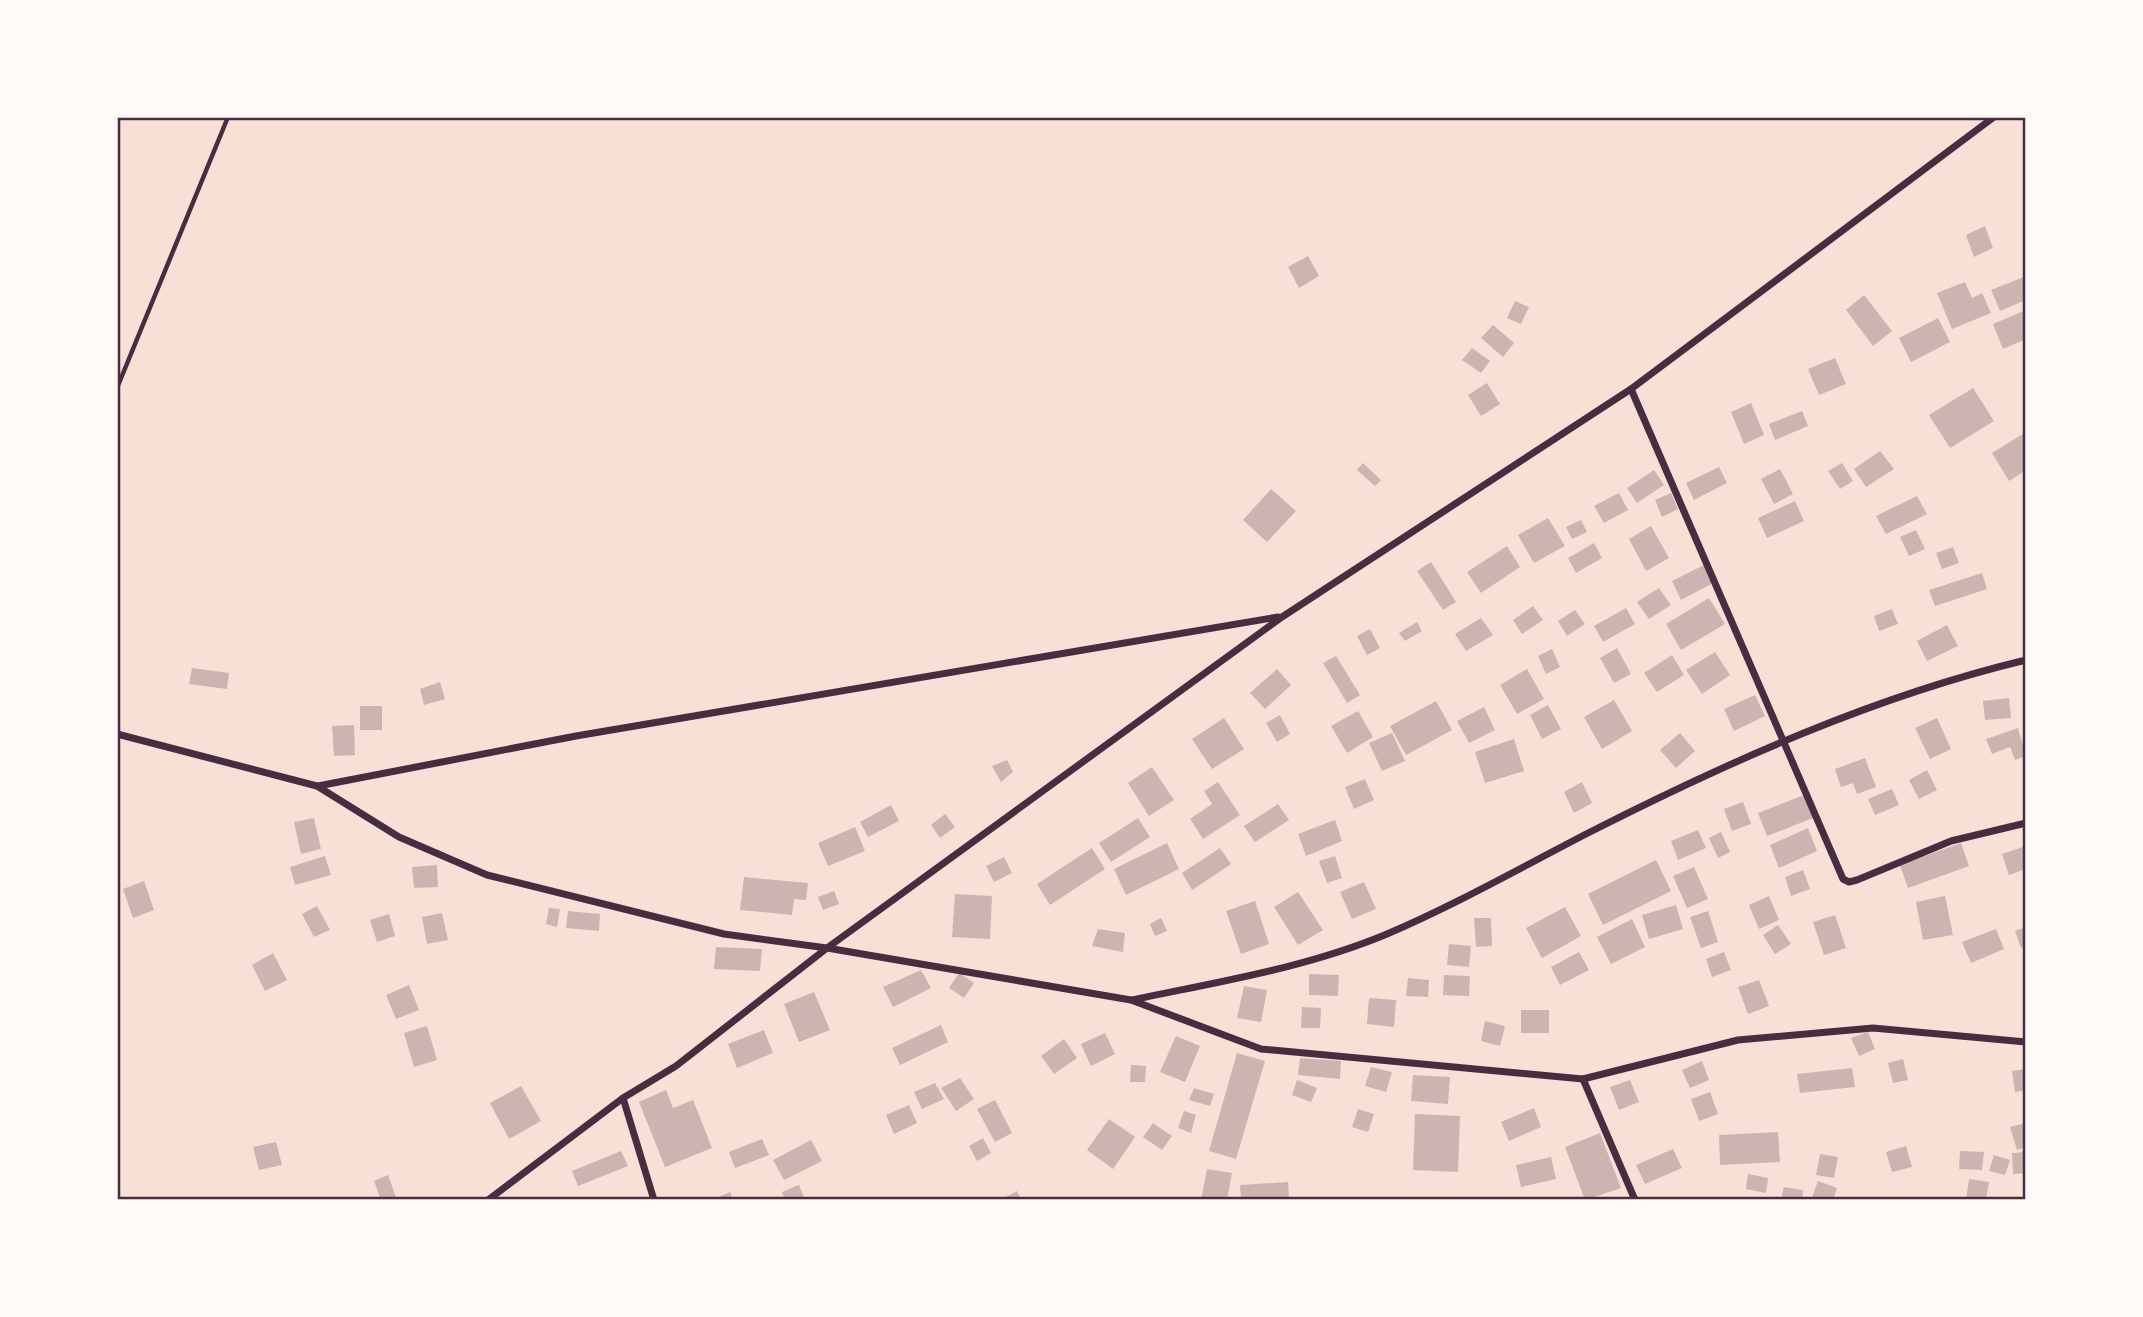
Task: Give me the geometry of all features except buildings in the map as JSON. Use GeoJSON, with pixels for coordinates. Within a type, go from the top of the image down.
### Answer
{"type":"FeatureCollection","features":[{"type":"Feature","properties":{"kind":"street"},"geometry":{"type":"LineString","coordinates":[[488,1200],[623,1098],[676,1066],[827,947],[1282,617],[1631,389],[1994,117]]}},
{"type":"Feature","properties":{"kind":"street"},"geometry":{"type":"LineString","coordinates":[[1631,389],[1843,879],[1849,882],[1951,841],[2026,823]]}},
{"type":"Feature","properties":{"kind":"street"},"geometry":{"type":"LineString","coordinates":[[317,786],[576,736],[1282,617]]}},
{"type":"Feature","properties":{"kind":"street"},"geometry":{"type":"LineString","coordinates":[[1131,1000],[1290,966],[1384,935],[1450,906],[1591,832],[1783,742],[1975,672],[2026,660]]}},
{"type":"Feature","properties":{"kind":"street"},"geometry":{"type":"LineString","coordinates":[[117,734],[317,786],[399,837],[487,875],[724,934],[827,947],[1131,1000],[1261,1049],[1583,1079],[1738,1040],[1872,1028],[2026,1042]]}},
{"type":"Feature","properties":{"kind":"street"},"geometry":{"type":"LineString","coordinates":[[1583,1079],[1635,1200]]}},
{"type":"Feature","properties":{"kind":"street"},"geometry":{"type":"LineString","coordinates":[[623,1098],[654,1200]]}},
{"type":"Feature","properties":{"kind":"path"},"geometry":{"type":"LineString","coordinates":[[117,388],[228,117]]}}]}
